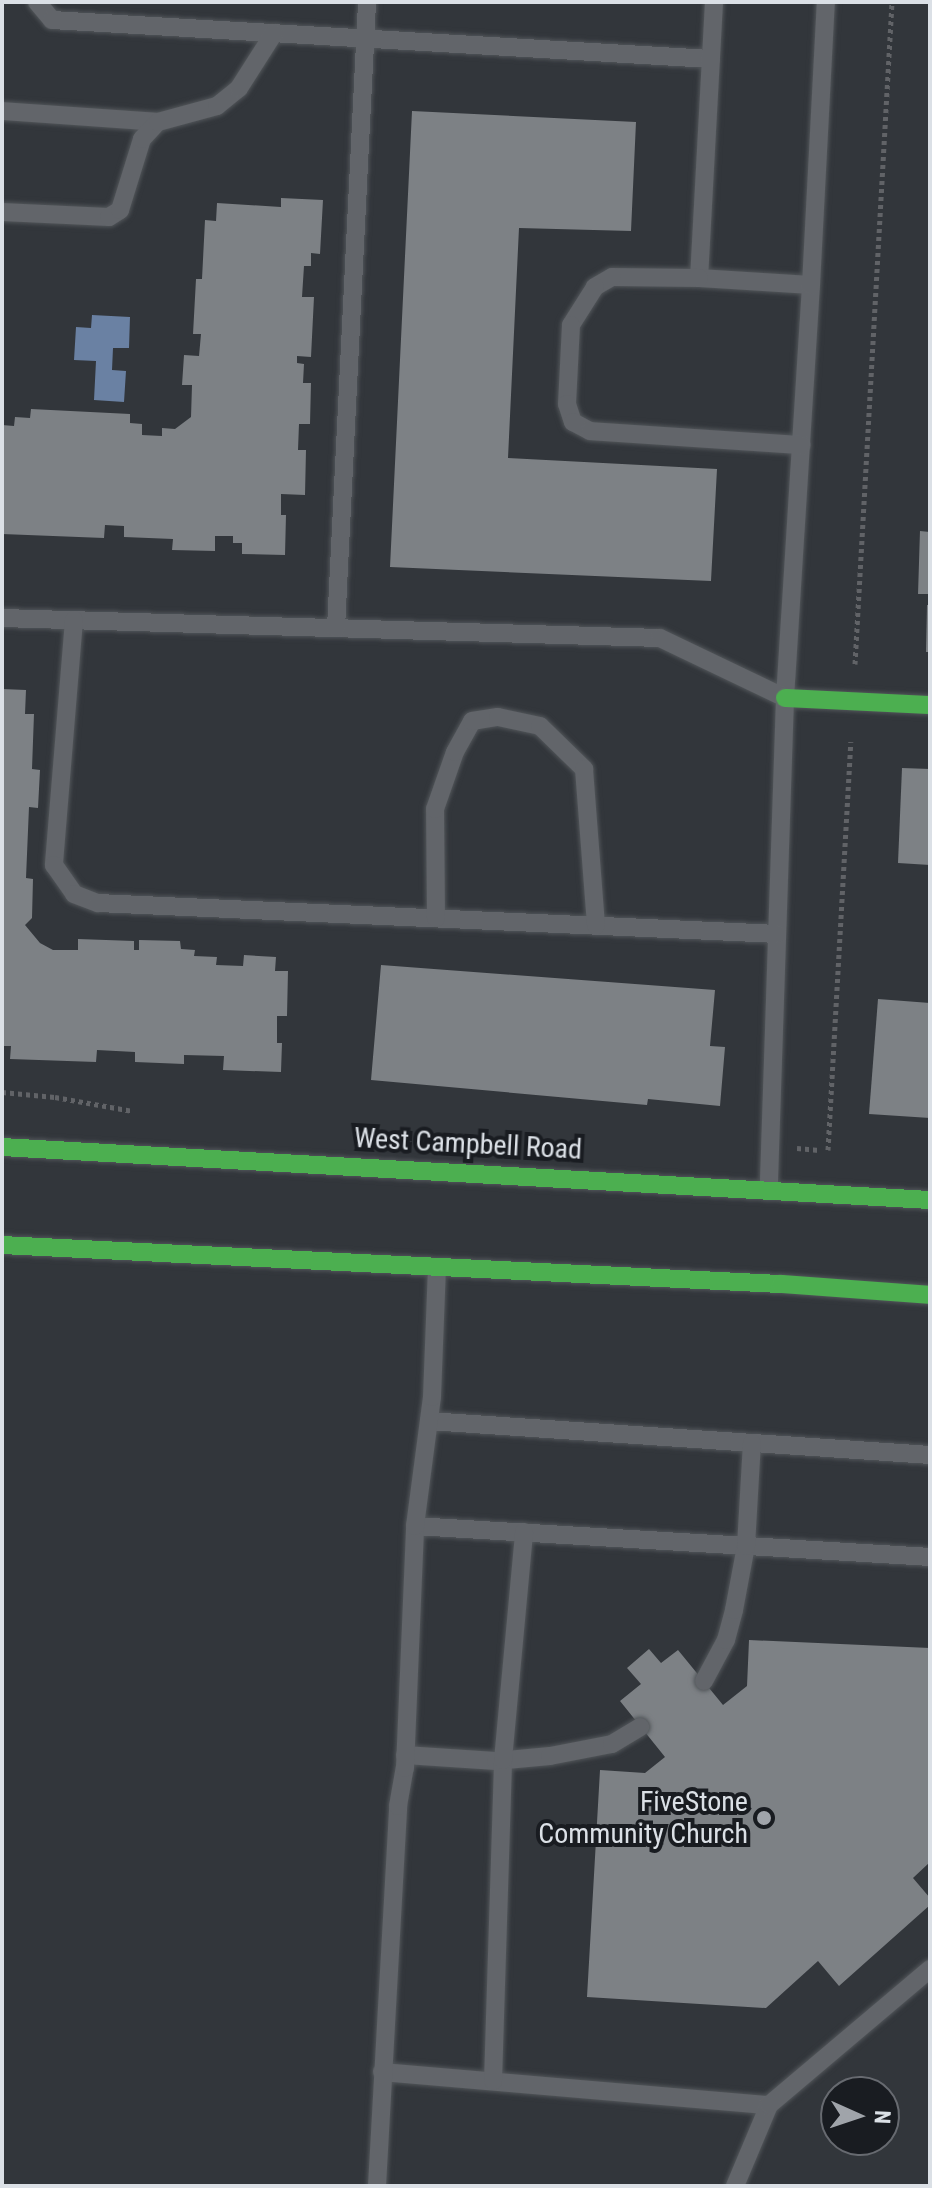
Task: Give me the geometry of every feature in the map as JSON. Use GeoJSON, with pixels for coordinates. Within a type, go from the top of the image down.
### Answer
{"type":"FeatureCollection","features":[{"type":"Feature","properties":{"kind":"main road"},"geometry":{"type":"LineString","coordinates":[[785,698],[930,705]]}},
{"type":"Feature","properties":{"kind":"main road","name":"West Campbell Road"},"geometry":{"type":"LineString","coordinates":[[2,1147],[769,1188],[930,1200]]}},
{"type":"Feature","properties":{"kind":"main road"},"geometry":{"type":"LineString","coordinates":[[2,1245],[781,1284],[930,1295]]}},
{"type":"Feature","properties":{"kind":"lane"},"geometry":{"type":"LineString","coordinates":[[37,2],[52,20],[711,59]]}},
{"type":"Feature","properties":{"kind":"lane"},"geometry":{"type":"LineString","coordinates":[[336,628],[367,2]]}},
{"type":"Feature","properties":{"kind":"lane"},"geometry":{"type":"LineString","coordinates":[[699,278],[714,2]]}},
{"type":"Feature","properties":{"kind":"lane"},"geometry":{"type":"LineString","coordinates":[[769,1188],[785,698],[826,2]]}},
{"type":"Feature","properties":{"kind":"lane"},"geometry":{"type":"LineString","coordinates":[[2,111],[158,122],[217,106],[239,88],[274,33]]}},
{"type":"Feature","properties":{"kind":"lane"},"geometry":{"type":"LineString","coordinates":[[2,212],[109,217],[120,210],[142,139],[158,122]]}},
{"type":"Feature","properties":{"kind":"lane"},"geometry":{"type":"LineString","coordinates":[[802,445],[590,431],[573,422],[567,387],[571,325],[595,287],[612,277],[699,278],[811,285]]}},
{"type":"Feature","properties":{"kind":"lane"},"geometry":{"type":"LineString","coordinates":[[2,618],[660,638],[785,698]]}},
{"type":"Feature","properties":{"kind":"lane"},"geometry":{"type":"LineString","coordinates":[[74,620],[54,865],[74,894],[98,903],[777,934]]}},
{"type":"Feature","properties":{"kind":"lane"},"geometry":{"type":"LineString","coordinates":[[436,918],[435,809],[455,752],[472,721],[498,717],[540,726],[584,769],[596,926]]}},
{"type":"Feature","properties":{"kind":"lane"},"geometry":{"type":"LineString","coordinates":[[378,2186],[398,1806],[405,1755],[415,1526],[429,1421],[437,1267]]}},
{"type":"Feature","properties":{"kind":"lane"},"geometry":{"type":"LineString","coordinates":[[429,1421],[930,1455]]}},
{"type":"Feature","properties":{"kind":"lane"},"geometry":{"type":"LineString","coordinates":[[704,1681],[726,1640],[746,1546],[752,1443]]}},
{"type":"Feature","properties":{"kind":"lane"},"geometry":{"type":"LineString","coordinates":[[415,1526],[930,1557]]}},
{"type":"Feature","properties":{"kind":"lane"},"geometry":{"type":"LineString","coordinates":[[493,2081],[503,1760],[524,1532]]}},
{"type":"Feature","properties":{"kind":"lane"},"geometry":{"type":"LineString","coordinates":[[405,1755],[503,1760],[550,1756],[612,1744],[640,1727]]}},
{"type":"Feature","properties":{"kind":"lane"},"geometry":{"type":"LineString","coordinates":[[735,2186],[769,2105],[930,1969]]}},
{"type":"Feature","properties":{"kind":"lane"},"geometry":{"type":"LineString","coordinates":[[382,2072],[769,2105]]}},
{"type":"Feature","properties":{"kind":"path"},"geometry":{"type":"LineString","coordinates":[[855,670],[892,2]]}},
{"type":"Feature","properties":{"kind":"path"},"geometry":{"type":"LineString","coordinates":[[828,1150],[851,730]]}},
{"type":"Feature","properties":{"kind":"water"},"geometry":{"type":"Polygon","coordinates":[[[92,315],[130,317],[129,348],[113,348],[112,370],[126,371],[124,402],[94,400],[96,361],[74,360],[76,327],[91,328],[92,315]]]}},
{"type":"Feature","properties":{"kind":"building"},"geometry":{"type":"Polygon","coordinates":[[[412,111],[636,122],[631,231],[519,228],[508,458],[717,469],[711,581],[390,567],[412,111]]]}},
{"type":"Feature","properties":{"kind":"building"},"geometry":{"type":"Polygon","coordinates":[[[281,198],[323,200],[320,254],[311,253],[311,266],[304,266],[302,297],[314,297],[311,357],[297,356],[297,363],[304,364],[303,383],[311,383],[310,424],[299,424],[298,450],[306,450],[305,495],[281,494],[281,515],[286,515],[285,555],[242,554],[242,543],[233,543],[233,536],[215,536],[215,551],[172,550],[173,539],[124,537],[124,526],[105,525],[104,538],[2,534],[2,425],[14,426],[15,417],[30,418],[31,409],[130,414],[130,423],[142,424],[142,435],[162,436],[162,428],[175,429],[191,417],[192,385],[182,385],[184,355],[199,356],[201,334],[193,334],[196,279],[202,279],[205,220],[216,221],[217,203],[281,207],[281,198]]]}},
{"type":"Feature","properties":{"kind":"building"},"geometry":{"type":"Polygon","coordinates":[[[920,531],[930,532],[930,594],[918,594],[920,531]]]}},
{"type":"Feature","properties":{"kind":"building"},"geometry":{"type":"Polygon","coordinates":[[[927,605],[930,605],[930,652],[926,652],[927,605]]]}},
{"type":"Feature","properties":{"kind":"building"},"geometry":{"type":"Polygon","coordinates":[[[2,689],[26,690],[25,714],[34,714],[32,769],[40,770],[38,808],[29,807],[26,878],[33,879],[32,918],[25,925],[40,943],[53,950],[78,950],[78,939],[134,941],[134,950],[139,950],[139,940],[180,941],[181,949],[195,950],[194,956],[217,957],[216,965],[243,966],[244,955],[276,957],[275,971],[288,971],[287,1016],[277,1016],[277,1043],[282,1043],[281,1072],[223,1070],[224,1056],[184,1055],[184,1064],[135,1062],[135,1052],[97,1050],[96,1062],[10,1059],[11,1046],[2,1046],[2,689]]]}},
{"type":"Feature","properties":{"kind":"building"},"geometry":{"type":"Polygon","coordinates":[[[902,768],[930,769],[930,865],[898,863],[902,768]]]}},
{"type":"Feature","properties":{"kind":"building"},"geometry":{"type":"Polygon","coordinates":[[[381,965],[715,990],[710,1046],[725,1047],[720,1106],[648,1099],[647,1105],[371,1080],[381,965]]]}},
{"type":"Feature","properties":{"kind":"building"},"geometry":{"type":"Polygon","coordinates":[[[878,999],[930,1003],[930,1118],[869,1114],[878,999]]]}},
{"type":"Feature","properties":{"kind":"building","name":"FiveStone Community Church"},"geometry":{"type":"Polygon","coordinates":[[[749,1640],[930,1648],[930,1862],[913,1878],[930,1898],[930,1905],[839,1986],[818,1961],[766,2008],[587,1997],[600,1770],[645,1773],[665,1757],[620,1701],[641,1684],[627,1668],[649,1649],[661,1663],[678,1650],[723,1705],[747,1686],[749,1640]]]}},
{"type":"Feature","properties":{"kind":"traffic: fast"},"geometry":{"type":"LineString","coordinates":[[785,698],[930,705]]}},
{"type":"Feature","properties":{"kind":"traffic: fast"},"geometry":{"type":"LineString","coordinates":[[2,1147],[930,1200]]}},
{"type":"Feature","properties":{"kind":"traffic: fast"},"geometry":{"type":"LineString","coordinates":[[2,1245],[781,1284],[930,1295]]}},
{"type":"Feature","properties":{"kind":"place","name":"FiveStone Community Church"},"geometry":{"type":"Point","coordinates":[764,1818]}}]}
